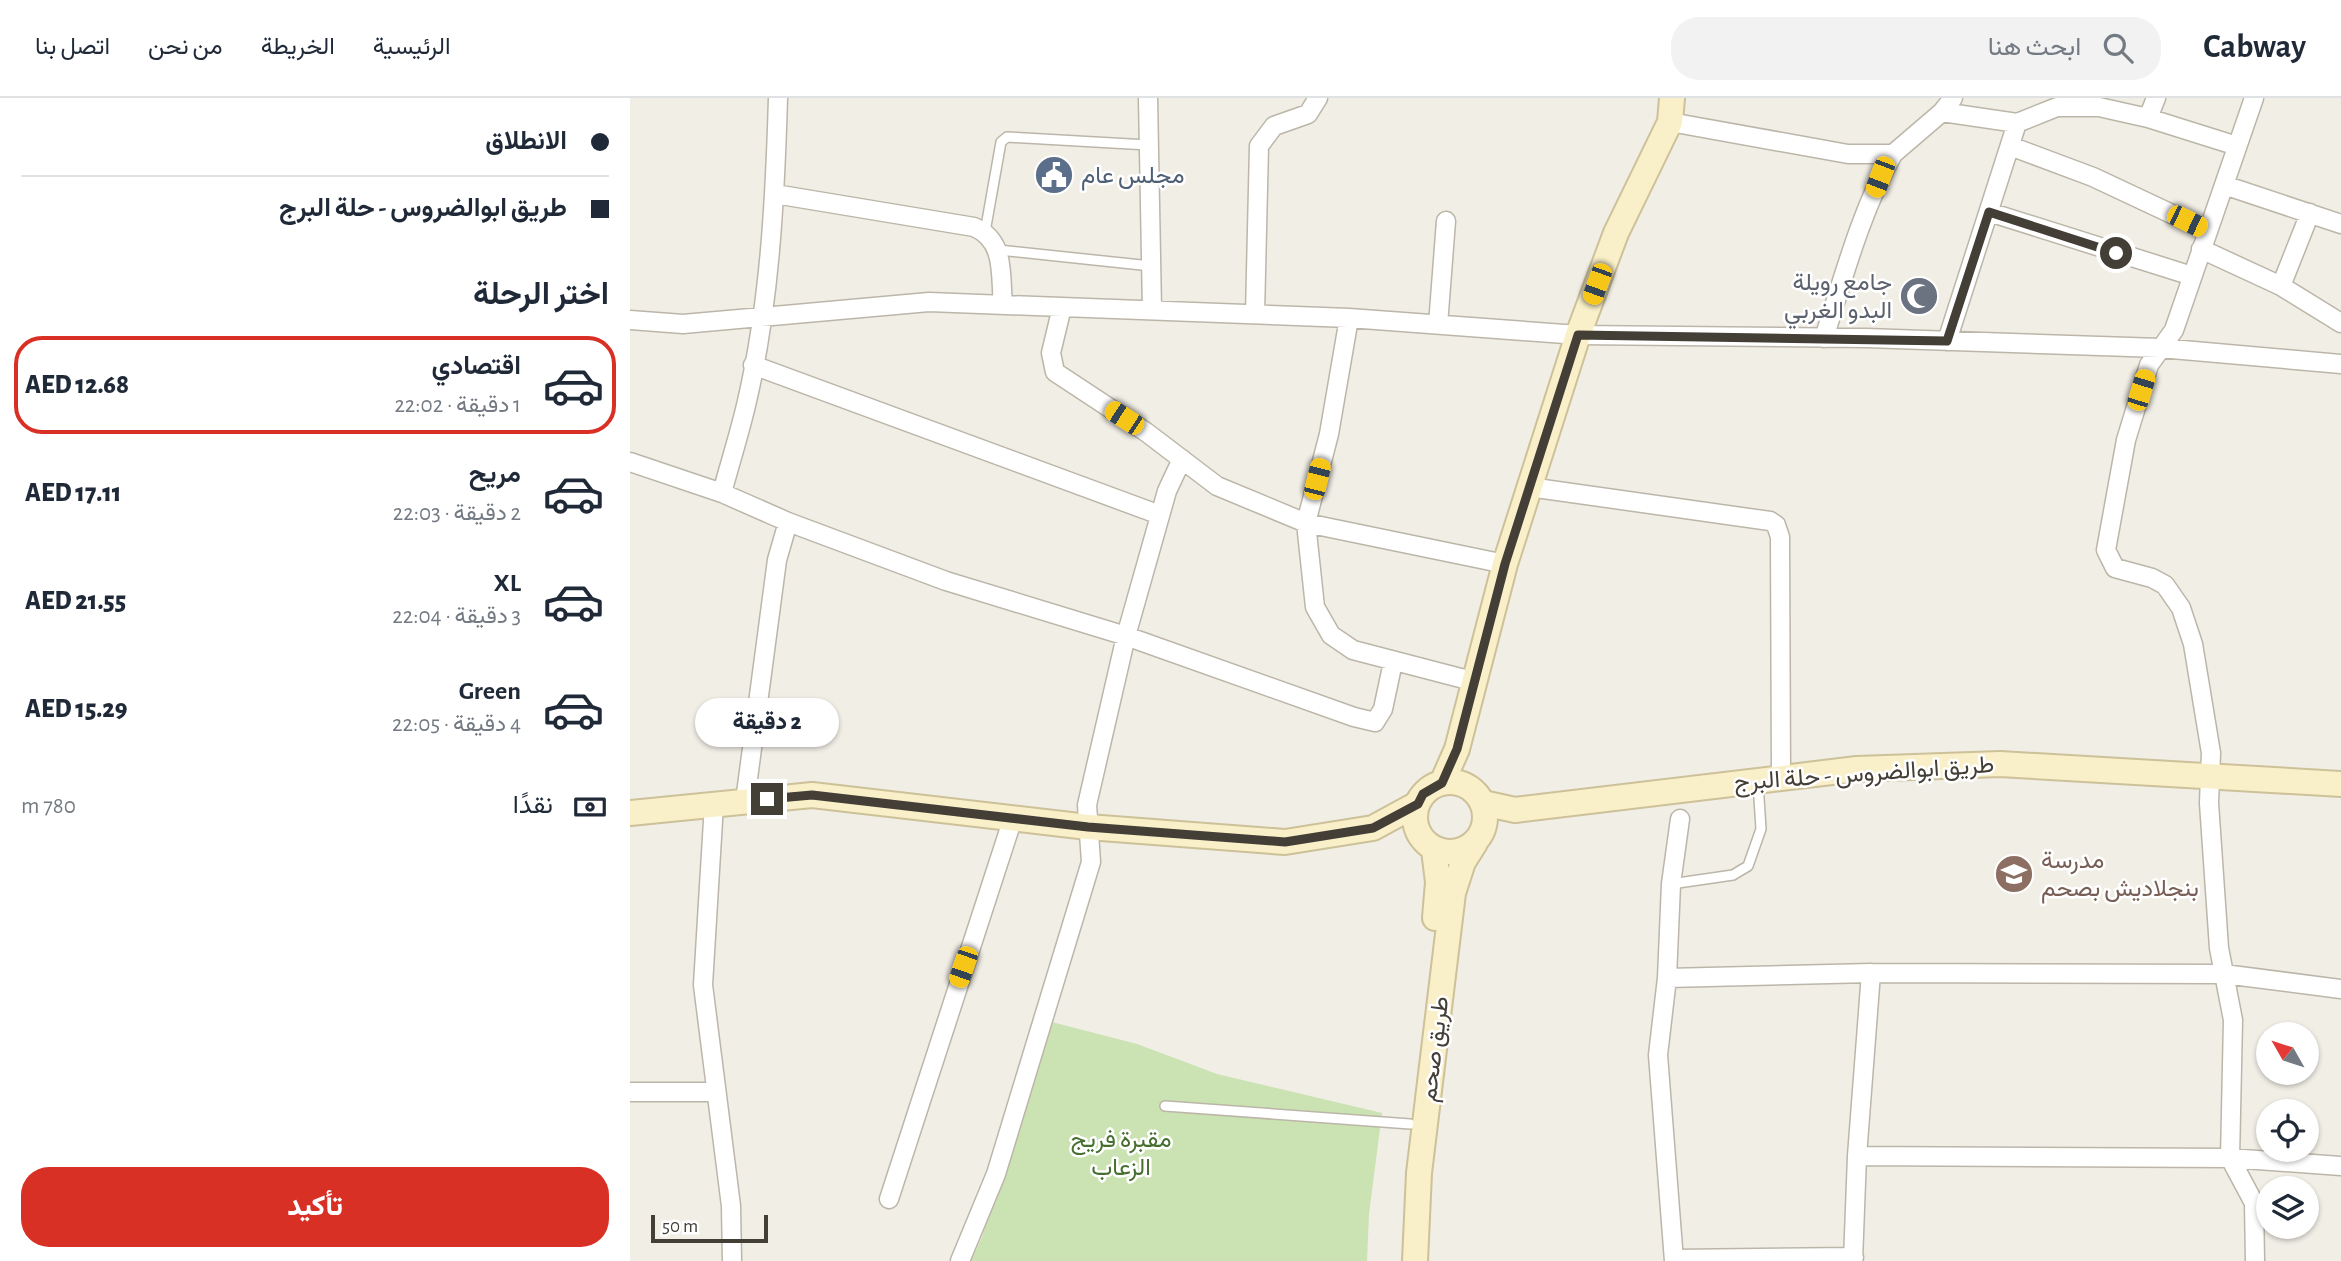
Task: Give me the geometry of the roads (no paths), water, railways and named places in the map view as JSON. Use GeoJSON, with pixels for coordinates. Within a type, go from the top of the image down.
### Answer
{"type":"FeatureCollection","features":[{"type":"Feature","properties":{"kind":"main road"},"geometry":{"type":"LineString","coordinates":[[1454,784],[1457,749],[1472,681],[1529,487],[1578,335],[1616,233],[1671,110]]}},
{"type":"Feature","properties":{"kind":"main road","name":"طريق ابوالضروس - حلة البرج"},"geometry":{"type":"LineString","coordinates":[[1483,803],[1515,810],[1770,777],[1857,769],[2000,764],[2341,784]]}},
{"type":"Feature","properties":{"kind":"main road"},"geometry":{"type":"LineString","coordinates":[[1373,828],[1427,843],[1449,853],[1463,851],[1479,837],[1486,817],[1483,803],[1454,784]]}},
{"type":"Feature","properties":{"kind":"main road"},"geometry":{"type":"LineString","coordinates":[[1427,843],[1415,815],[1418,804],[1423,794],[1454,784]]}},
{"type":"Feature","properties":{"kind":"main road"},"geometry":{"type":"LineString","coordinates":[[630,813],[812,795],[1088,827],[1285,842],[1373,828],[1418,804]]}},
{"type":"Feature","properties":{"kind":"main road","name":"طريق ابوالضروس - حلة البرج"},"geometry":{"type":"LineString","coordinates":[[1479,837],[1515,810]]}},
{"type":"Feature","properties":{"kind":"main road","name":"طريق صحم"},"geometry":{"type":"LineString","coordinates":[[1415,1261],[1419,1173],[1453,893],[1463,862],[1479,837]]}},
{"type":"Feature","properties":{"kind":"main road","name":"طريق صحم"},"geometry":{"type":"LineString","coordinates":[[1399,1261],[1403,1180],[1437,894],[1427,843]]}},
{"type":"Feature","properties":{"kind":"street"},"geometry":{"type":"LineString","coordinates":[[722,493],[747,400],[761,317],[775,194],[778,98]]}},
{"type":"Feature","properties":{"kind":"street"},"geometry":{"type":"LineString","coordinates":[[1148,98],[1152,310]]}},
{"type":"Feature","properties":{"kind":"street"},"geometry":{"type":"LineString","coordinates":[[1255,314],[1259,146],[1274,126],[1308,114],[1318,98]]}},
{"type":"Feature","properties":{"kind":"street"},"geometry":{"type":"LineString","coordinates":[[2148,118],[2156,98]]}},
{"type":"Feature","properties":{"kind":"street"},"geometry":{"type":"LineString","coordinates":[[2254,98],[2174,330],[2149,365],[2126,440],[2106,550],[2115,568],[2152,578],[2165,585],[2181,608],[2193,644],[2211,752],[2219,948],[2233,1020],[2230,1158],[2254,1203],[2255,1261]]}},
{"type":"Feature","properties":{"kind":"street"},"geometry":{"type":"LineString","coordinates":[[1824,338],[1880,177],[1893,154],[1948,105],[2017,123],[2057,107],[2093,103],[2237,146]]}},
{"type":"Feature","properties":{"kind":"street"},"geometry":{"type":"LineString","coordinates":[[1671,110],[1849,154],[1893,154]]}},
{"type":"Feature","properties":{"kind":"street"},"geometry":{"type":"LineString","coordinates":[[1947,341],[2017,123]]}},
{"type":"Feature","properties":{"kind":"street"},"geometry":{"type":"LineString","coordinates":[[2010,146],[2093,177],[2208,231]]}},
{"type":"Feature","properties":{"kind":"street"},"geometry":{"type":"LineString","coordinates":[[2224,185],[2341,224]]}},
{"type":"Feature","properties":{"kind":"street"},"geometry":{"type":"LineString","coordinates":[[775,194],[974,227],[985,232],[999,250],[1003,305]]}},
{"type":"Feature","properties":{"kind":"street"},"geometry":{"type":"LineString","coordinates":[[1989,212],[2192,276]]}},
{"type":"Feature","properties":{"kind":"street"},"geometry":{"type":"LineString","coordinates":[[2281,286],[2310,213]]}},
{"type":"Feature","properties":{"kind":"street"},"geometry":{"type":"LineString","coordinates":[[1438,325],[1447,221]]}},
{"type":"Feature","properties":{"kind":"street"},"geometry":{"type":"LineString","coordinates":[[2202,249],[2281,286],[2341,323]]}},
{"type":"Feature","properties":{"kind":"street"},"geometry":{"type":"LineString","coordinates":[[630,320],[683,324],[929,302],[1349,318],[1578,335],[1824,338],[2160,348],[2341,364]]}},
{"type":"Feature","properties":{"kind":"street"},"geometry":{"type":"LineString","coordinates":[[1062,307],[1051,353],[1055,372],[1217,486],[1306,523],[1505,564]]}},
{"type":"Feature","properties":{"kind":"street"},"geometry":{"type":"LineString","coordinates":[[1349,318],[1329,434],[1306,523],[1315,607],[1331,635],[1353,650],[1472,681]]}},
{"type":"Feature","properties":{"kind":"street"},"geometry":{"type":"LineString","coordinates":[[753,365],[1160,515]]}},
{"type":"Feature","properties":{"kind":"street"},"geometry":{"type":"LineString","coordinates":[[960,1261],[996,1174],[1091,862],[1087,805],[1126,636],[1160,515],[1182,459]]}},
{"type":"Feature","properties":{"kind":"street"},"geometry":{"type":"LineString","coordinates":[[630,462],[722,493],[788,522],[946,581],[1126,636],[1375,722],[1383,709],[1393,662]]}},
{"type":"Feature","properties":{"kind":"street"},"geometry":{"type":"LineString","coordinates":[[1529,487],[1770,521],[1776,525],[1780,537],[1770,777]]}},
{"type":"Feature","properties":{"kind":"street"},"geometry":{"type":"LineString","coordinates":[[744,801],[777,560],[788,522]]}},
{"type":"Feature","properties":{"kind":"street"},"geometry":{"type":"LineString","coordinates":[[714,804],[703,985],[731,1206],[732,1261]]}},
{"type":"Feature","properties":{"kind":"street"},"geometry":{"type":"LineString","coordinates":[[889,1199],[1013,818]]}},
{"type":"Feature","properties":{"kind":"street"},"geometry":{"type":"LineString","coordinates":[[1680,819],[1671,884],[1667,978],[1658,1055],[1674,1260],[1853,1259],[1857,1156],[1871,973]]}},
{"type":"Feature","properties":{"kind":"street"},"geometry":{"type":"LineString","coordinates":[[1667,978],[1871,973],[2224,974],[2341,989]]}},
{"type":"Feature","properties":{"kind":"street"},"geometry":{"type":"LineString","coordinates":[[630,1092],[715,1092]]}},
{"type":"Feature","properties":{"kind":"street"},"geometry":{"type":"LineString","coordinates":[[1857,1156],[2230,1158],[2341,1166]]}},
{"type":"Feature","properties":{"kind":"lane"},"geometry":{"type":"LineString","coordinates":[[985,232],[1001,142],[1007,137],[1149,145]]}},
{"type":"Feature","properties":{"kind":"lane"},"geometry":{"type":"LineString","coordinates":[[999,250],[1151,266]]}},
{"type":"Feature","properties":{"kind":"lane"},"geometry":{"type":"LineString","coordinates":[[1671,884],[1733,875],[1748,866],[1761,829],[1770,777]]}},
{"type":"Feature","properties":{"kind":"lane"},"geometry":{"type":"LineString","coordinates":[[1165,1106],[1410,1125]]}},
{"type":"Feature","properties":{"kind":"place","name":"مجلس عام"},"geometry":{"type":"Point","coordinates":[1054,175]}},
{"type":"Feature","properties":{"kind":"place","name":"جامع رويلة البدو الغربي"},"geometry":{"type":"Point","coordinates":[1919,296]}},
{"type":"Feature","properties":{"kind":"place","name":"مدرسة بنجلاديش بصحم"},"geometry":{"type":"Point","coordinates":[2014,874]}},
{"type":"Feature","properties":{"kind":"park label","name":"مقبرة فريج الزعاب"},"geometry":{"type":"Point","coordinates":[1121,1153]}}]}
